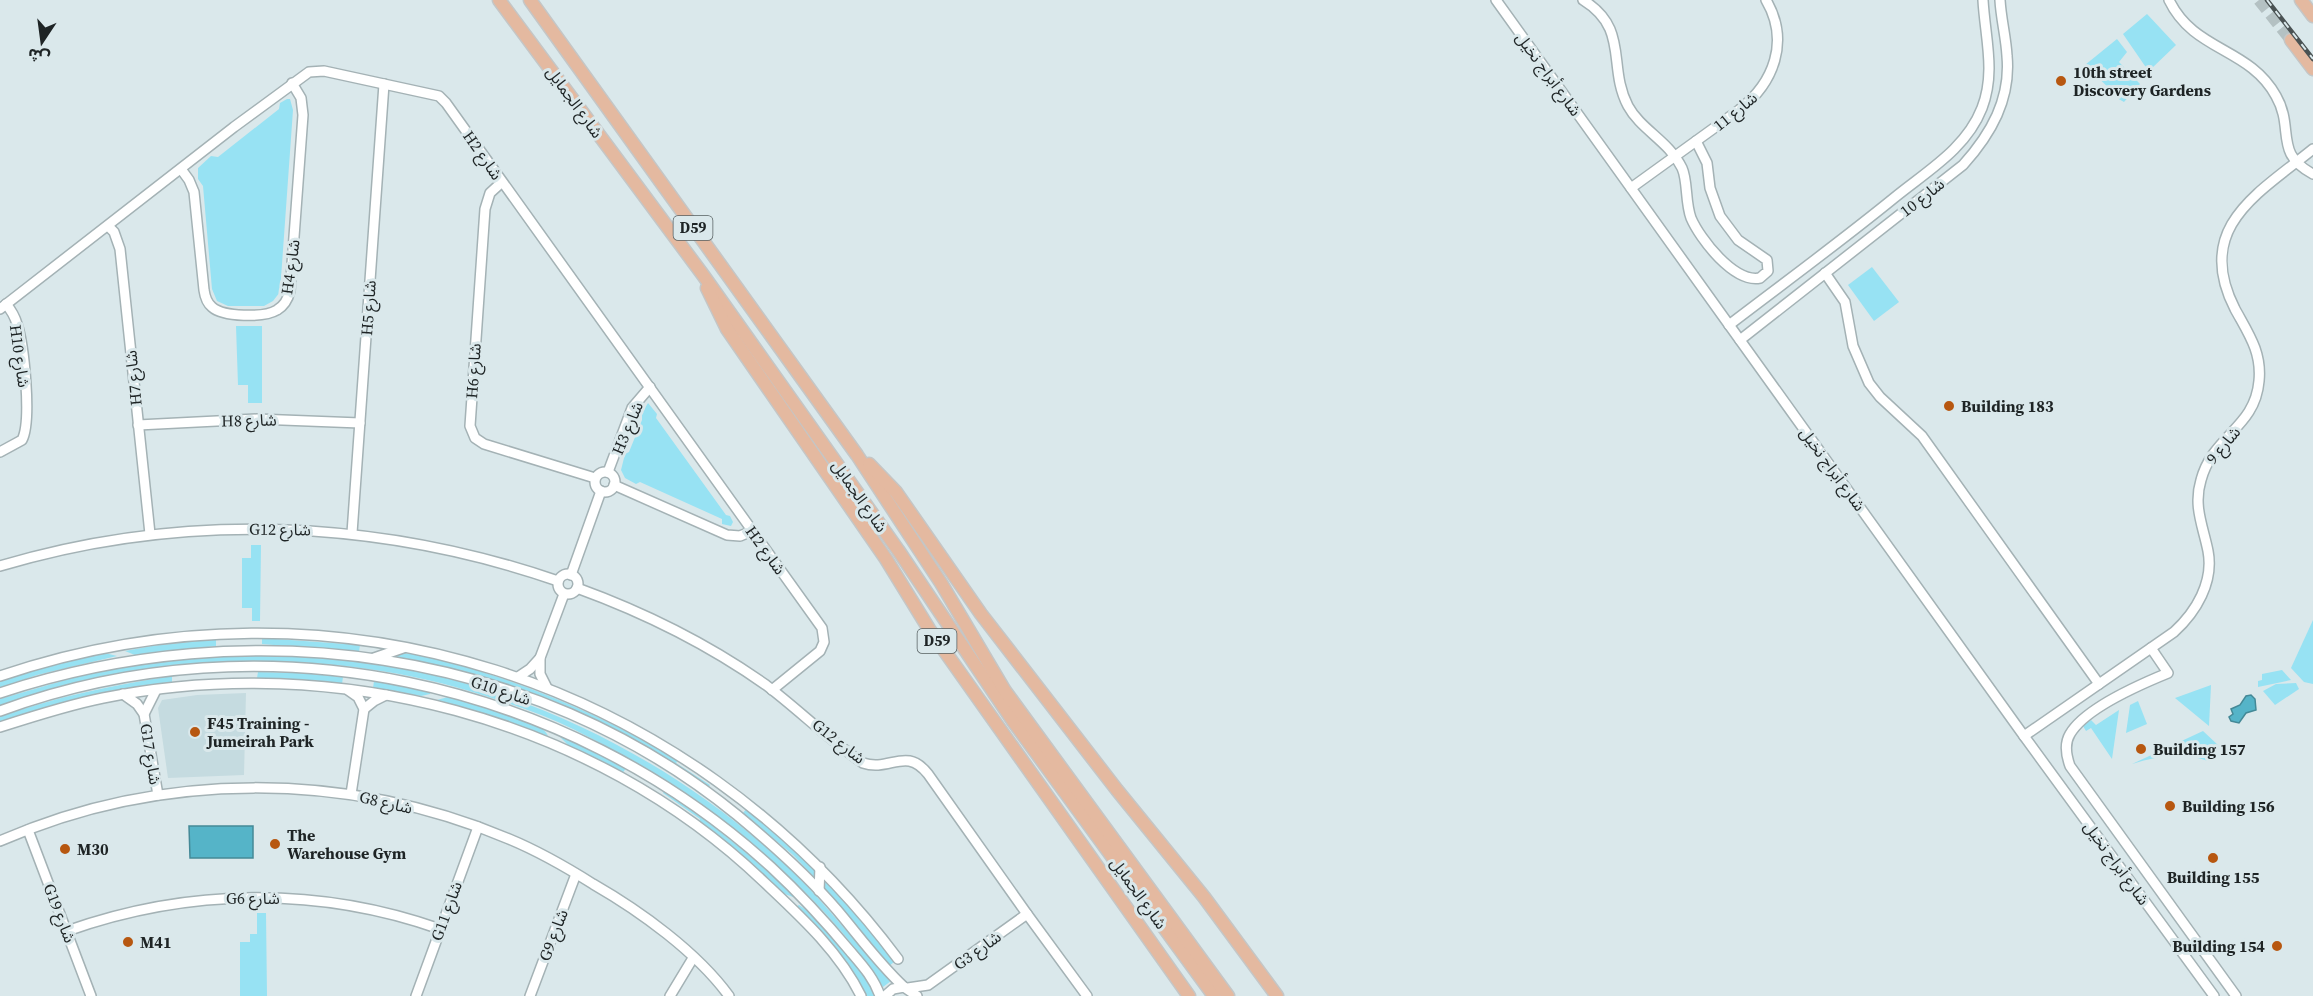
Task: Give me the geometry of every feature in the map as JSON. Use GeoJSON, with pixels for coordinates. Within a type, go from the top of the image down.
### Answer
{"type":"FeatureCollection","features":[{"type":"Feature","properties":{"kind":"main road","name":"شارع الجمايل"},"geometry":{"type":"LineString","coordinates":[[500,0],[703,275],[898,550],[996,697],[1059,774],[1228,996]]}},
{"type":"Feature","properties":{"kind":"main road","name":"شارع الجمايل"},"geometry":{"type":"LineString","coordinates":[[530,0],[857,455],[941,583],[1005,691],[1059,774],[1214,996]]}},
{"type":"Feature","properties":{"kind":"main road"},"geometry":{"type":"LineString","coordinates":[[2301,0],[2313,16]]}},
{"type":"Feature","properties":{"kind":"main road"},"geometry":{"type":"LineString","coordinates":[[2291,40],[2313,69]]}},
{"type":"Feature","properties":{"kind":"main road","name":"D59"},"geometry":{"type":"LineString","coordinates":[[703,275],[714,307],[726,328],[886,559],[929,629],[1189,996]]}},
{"type":"Feature","properties":{"kind":"main road","name":"D59"},"geometry":{"type":"LineString","coordinates":[[857,455],[896,492],[981,614],[1117,790],[1222,919],[1276,996]]}},
{"type":"Feature","properties":{"kind":"street","name":"شارع أبراج نخيل"},"geometry":{"type":"LineString","coordinates":[[1496,0],[2024,736],[2214,996]]}},
{"type":"Feature","properties":{"kind":"street"},"geometry":{"type":"LineString","coordinates":[[1583,0],[1602,16],[1610,27],[1616,47],[1622,91],[1628,106],[1642,124],[1663,141],[1682,169],[1686,197],[1701,237],[1714,254],[1731,268],[1755,279],[1765,275],[1767,260],[1738,240],[1720,216],[1710,188],[1707,163],[1696,141]]}},
{"type":"Feature","properties":{"kind":"street","name":"شارع 11"},"geometry":{"type":"LineString","coordinates":[[1631,188],[1753,99],[1771,73],[1777,46],[1776,28],[1771,8],[1766,0]]}},
{"type":"Feature","properties":{"kind":"street","name":"شارع 10"},"geometry":{"type":"LineString","coordinates":[[1729,325],[1948,155],[1967,135],[1982,107],[1990,75],[1983,0]]}},
{"type":"Feature","properties":{"kind":"street","name":"شارع 10"},"geometry":{"type":"LineString","coordinates":[[1740,340],[1963,165],[1983,143],[1999,113],[2007,86],[2008,59],[2000,0]]}},
{"type":"Feature","properties":{"kind":"street"},"geometry":{"type":"LineString","coordinates":[[2169,0],[2175,13],[2193,33],[2248,63],[2270,85],[2280,104],[2287,128],[2288,146],[2295,163],[2313,174]]}},
{"type":"Feature","properties":{"kind":"street","name":"H2 شارع"},"geometry":{"type":"LineString","coordinates":[[3,306],[309,72],[319,70],[434,94],[443,99],[819,621],[824,642],[816,655],[772,690]]}},
{"type":"Feature","properties":{"kind":"street","name":"H4 شارع"},"geometry":{"type":"LineString","coordinates":[[181,168],[194,192],[204,290],[208,303],[218,311],[230,314],[264,314],[278,309],[288,298],[290,291],[303,115],[301,98],[292,83]]}},
{"type":"Feature","properties":{"kind":"street","name":"H5 شارع"},"geometry":{"type":"LineString","coordinates":[[352,533],[384,84]]}},
{"type":"Feature","properties":{"kind":"street","name":"شارع 9"},"geometry":{"type":"LineString","coordinates":[[2024,736],[2151,648],[2187,620],[2197,605],[2203,591],[2209,562],[2198,515],[2200,482],[2211,454],[2247,418],[2258,388],[2259,369],[2255,344],[2225,284],[2222,256],[2226,237],[2234,218],[2248,201],[2313,149]]}},
{"type":"Feature","properties":{"kind":"street","name":"H6 شارع"},"geometry":{"type":"LineString","coordinates":[[502,182],[490,193],[485,209],[470,426],[475,438],[484,444],[596,478]]}},
{"type":"Feature","properties":{"kind":"street","name":"H7 شارع"},"geometry":{"type":"LineString","coordinates":[[108,226],[114,232],[120,249],[150,534]]}},
{"type":"Feature","properties":{"kind":"street"},"geometry":{"type":"LineString","coordinates":[[1815,281],[1808,281],[1805,276],[1816,259]]}},
{"type":"Feature","properties":{"kind":"street"},"geometry":{"type":"LineString","coordinates":[[1825,273],[1845,302],[1853,346],[1869,383],[1880,397],[1922,436],[2099,684]]}},
{"type":"Feature","properties":{"kind":"street","name":"H10 شارع"},"geometry":{"type":"LineString","coordinates":[[0,452],[22,440],[27,426],[19,329],[14,316],[3,306]]}},
{"type":"Feature","properties":{"kind":"street","name":"H3 شارع"},"geometry":{"type":"LineString","coordinates":[[608,472],[632,408],[650,387]]}},
{"type":"Feature","properties":{"kind":"street","name":"H8 شارع"},"geometry":{"type":"LineString","coordinates":[[138,425],[257,419],[360,423]]}},
{"type":"Feature","properties":{"kind":"street"},"geometry":{"type":"LineString","coordinates":[[601,472],[608,472],[614,478],[614,485],[608,491],[601,491],[595,485],[596,478],[601,472]]}},
{"type":"Feature","properties":{"kind":"street"},"geometry":{"type":"LineString","coordinates":[[614,485],[727,535],[740,536],[752,531]]}},
{"type":"Feature","properties":{"kind":"street"},"geometry":{"type":"LineString","coordinates":[[571,575],[601,491]]}},
{"type":"Feature","properties":{"kind":"street","name":"G12 شارع"},"geometry":{"type":"LineString","coordinates":[[0,566],[63,550],[150,534],[256,528],[352,533],[453,551],[558,581]]}},
{"type":"Feature","properties":{"kind":"street"},"geometry":{"type":"LineString","coordinates":[[564,575],[571,575],[577,580],[577,588],[571,594],[564,594],[558,588],[558,581],[564,575]]}},
{"type":"Feature","properties":{"kind":"street","name":"G12 شارع"},"geometry":{"type":"LineString","coordinates":[[577,588],[631,610],[691,639],[772,690],[863,763],[878,766],[907,760],[920,765],[1087,996]]}},
{"type":"Feature","properties":{"kind":"street"},"geometry":{"type":"LineString","coordinates":[[548,688],[540,674],[540,658],[564,594]]}},
{"type":"Feature","properties":{"kind":"street","name":"G10 شارع"},"geometry":{"type":"LineString","coordinates":[[0,676],[106,648],[181,636],[257,633],[330,636],[406,647],[462,660],[518,677],[548,688],[632,727],[690,761],[748,804],[820,867],[859,908],[898,959]]}},
{"type":"Feature","properties":{"kind":"street"},"geometry":{"type":"LineString","coordinates":[[372,658],[406,647]]}},
{"type":"Feature","properties":{"kind":"street"},"geometry":{"type":"LineString","coordinates":[[106,648],[131,660]]}},
{"type":"Feature","properties":{"kind":"street"},"geometry":{"type":"LineString","coordinates":[[2151,648],[2169,673],[2124,693],[2076,727],[2067,742],[2067,758],[2070,766],[2236,996]]}},
{"type":"Feature","properties":{"kind":"street","name":"G10 شارع"},"geometry":{"type":"LineString","coordinates":[[0,693],[72,672],[131,660],[249,649],[308,651],[372,658],[424,668],[500,688],[565,712],[623,740],[674,770],[734,813],[769,842],[819,891],[883,967],[917,996]]}},
{"type":"Feature","properties":{"kind":"street"},"geometry":{"type":"LineString","coordinates":[[518,677],[540,658]]}},
{"type":"Feature","properties":{"kind":"street","name":"G10 شارع"},"geometry":{"type":"LineString","coordinates":[[0,711],[93,684],[136,676],[191,669],[252,667],[326,669],[370,675],[483,700],[551,726],[630,764],[704,811],[761,858],[808,903],[867,972],[880,996]]}},
{"type":"Feature","properties":{"kind":"street"},"geometry":{"type":"LineString","coordinates":[[191,669],[209,684]]}},
{"type":"Feature","properties":{"kind":"street","name":"G10 شارع"},"geometry":{"type":"LineString","coordinates":[[0,727],[80,703],[122,694],[209,684],[282,683],[345,688],[386,695],[490,721],[557,747],[609,771],[658,800],[722,845],[780,898],[823,942],[861,996]]}},
{"type":"Feature","properties":{"kind":"street"},"geometry":{"type":"LineString","coordinates":[[345,688],[357,697],[364,710],[351,794]]}},
{"type":"Feature","properties":{"kind":"street","name":"G17 شارع"},"geometry":{"type":"LineString","coordinates":[[144,714],[156,690]]}},
{"type":"Feature","properties":{"kind":"street"},"geometry":{"type":"LineString","coordinates":[[421,702],[446,690]]}},
{"type":"Feature","properties":{"kind":"street","name":"G17 شارع"},"geometry":{"type":"LineString","coordinates":[[122,694],[137,704],[144,714],[158,795]]}},
{"type":"Feature","properties":{"kind":"street"},"geometry":{"type":"LineString","coordinates":[[364,710],[386,695]]}},
{"type":"Feature","properties":{"kind":"street"},"geometry":{"type":"LineString","coordinates":[[551,726],[557,747]]}},
{"type":"Feature","properties":{"kind":"street","name":"G8 شارع"},"geometry":{"type":"LineString","coordinates":[[0,841],[92,809],[158,795],[197,790],[253,788],[351,794],[425,810],[478,827],[542,854],[637,912],[693,958],[729,994]]}},
{"type":"Feature","properties":{"kind":"street","name":"G11 شارع"},"geometry":{"type":"LineString","coordinates":[[416,996],[478,827]]}},
{"type":"Feature","properties":{"kind":"street","name":"G19 شارع"},"geometry":{"type":"LineString","coordinates":[[28,830],[91,996]]}},
{"type":"Feature","properties":{"kind":"street"},"geometry":{"type":"LineString","coordinates":[[819,891],[820,867]]}},
{"type":"Feature","properties":{"kind":"street","name":"G9 شارع"},"geometry":{"type":"LineString","coordinates":[[530,996],[576,874]]}},
{"type":"Feature","properties":{"kind":"street","name":"G6 شارع"},"geometry":{"type":"LineString","coordinates":[[67,931],[116,916],[165,905],[219,898],[253,897],[288,898],[340,904],[395,915],[440,929]]}},
{"type":"Feature","properties":{"kind":"street"},"geometry":{"type":"LineString","coordinates":[[780,898],[808,903]]}},
{"type":"Feature","properties":{"kind":"street","name":"G3 شارع"},"geometry":{"type":"LineString","coordinates":[[885,996],[892,989],[928,985],[1027,914]]}},
{"type":"Feature","properties":{"kind":"street","name":"شارع أبراج نخيل"},"geometry":{"type":"LineString","coordinates":[[2171,937],[2177,951],[2207,996]]}},
{"type":"Feature","properties":{"kind":"street"},"geometry":{"type":"LineString","coordinates":[[670,996],[693,958]]}},
{"type":"Feature","properties":{"kind":"street"},"geometry":{"type":"LineString","coordinates":[[924,996],[928,985]]}},
{"type":"Feature","properties":{"kind":"shaded area"},"geometry":{"type":"Polygon","coordinates":[[[2147,14],[2176,45],[2151,69],[2145,66],[2123,34],[2147,14]]]}},
{"type":"Feature","properties":{"kind":"shaded area"},"geometry":{"type":"Polygon","coordinates":[[[2117,39],[2127,52],[2119,62],[2140,84],[2124,102],[2115,97],[2113,92],[2085,65],[2117,39]]]}},
{"type":"Feature","properties":{"kind":"shaded area"},"geometry":{"type":"Polygon","coordinates":[[[290,99],[293,110],[280,292],[273,301],[264,306],[228,306],[217,301],[212,289],[203,186],[198,179],[198,168],[211,156],[218,157],[279,109],[280,103],[290,99]]]}},
{"type":"Feature","properties":{"kind":"shaded area"},"geometry":{"type":"Polygon","coordinates":[[[1872,267],[1899,302],[1874,321],[1848,285],[1872,267]]]}},
{"type":"Feature","properties":{"kind":"shaded area"},"geometry":{"type":"Polygon","coordinates":[[[236,326],[262,326],[262,403],[248,403],[248,385],[238,385],[236,326]]]}},
{"type":"Feature","properties":{"kind":"shaded area"},"geometry":{"type":"Polygon","coordinates":[[[648,403],[657,414],[656,418],[726,515],[730,516],[733,522],[731,526],[722,524],[722,519],[640,482],[636,484],[625,478],[621,470],[625,454],[629,452],[642,420],[642,413],[648,403]]]}},
{"type":"Feature","properties":{"kind":"shaded area"},"geometry":{"type":"Polygon","coordinates":[[[251,545],[261,545],[260,621],[252,621],[252,608],[242,608],[242,558],[251,558],[251,545]]]}},
{"type":"Feature","properties":{"kind":"shaded area"},"geometry":{"type":"Polygon","coordinates":[[[2313,620],[2313,684],[2304,682],[2291,668],[2313,620]]]}},
{"type":"Feature","properties":{"kind":"shaded area"},"geometry":{"type":"Polygon","coordinates":[[[262,638],[360,645],[359,652],[262,644],[262,638]]]}},
{"type":"Feature","properties":{"kind":"shaded area"},"geometry":{"type":"Polygon","coordinates":[[[216,639],[216,646],[135,655],[125,651],[152,646],[216,639]]]}},
{"type":"Feature","properties":{"kind":"shaded area"},"geometry":{"type":"Polygon","coordinates":[[[105,653],[117,656],[37,675],[0,688],[0,681],[37,669],[105,653]]]}},
{"type":"Feature","properties":{"kind":"shaded area"},"geometry":{"type":"Polygon","coordinates":[[[399,653],[448,662],[554,698],[604,720],[653,746],[678,760],[676,763],[710,785],[708,788],[633,741],[563,706],[491,680],[393,656],[399,653]]]}},
{"type":"Feature","properties":{"kind":"shaded area"},"geometry":{"type":"Polygon","coordinates":[[[207,655],[289,655],[358,661],[427,673],[494,692],[560,717],[622,748],[682,784],[739,825],[804,883],[891,981],[883,987],[864,959],[820,908],[771,861],[718,818],[620,754],[566,726],[501,701],[440,683],[377,670],[314,663],[250,661],[186,665],[123,674],[61,687],[0,706],[0,699],[100,670],[207,655]]]}},
{"type":"Feature","properties":{"kind":"shaded area"},"geometry":{"type":"Polygon","coordinates":[[[2282,670],[2291,680],[2258,687],[2262,674],[2282,670]]]}},
{"type":"Feature","properties":{"kind":"shaded area"},"geometry":{"type":"Polygon","coordinates":[[[258,672],[343,677],[342,684],[257,678],[258,672]]]}},
{"type":"Feature","properties":{"kind":"shaded area"},"geometry":{"type":"Polygon","coordinates":[[[172,676],[172,682],[85,698],[0,723],[0,717],[63,698],[172,676]]]}},
{"type":"Feature","properties":{"kind":"shaded area"},"geometry":{"type":"Polygon","coordinates":[[[374,681],[430,692],[430,694],[421,696],[373,688],[374,681]]]}},
{"type":"Feature","properties":{"kind":"shaded area"},"geometry":{"type":"Polygon","coordinates":[[[2296,683],[2299,689],[2275,705],[2263,691],[2276,684],[2296,683]]]}},
{"type":"Feature","properties":{"kind":"shaded area"},"geometry":{"type":"Polygon","coordinates":[[[2211,685],[2209,726],[2175,698],[2211,685]]]}},
{"type":"Feature","properties":{"kind":"shaded area"},"geometry":{"type":"Polygon","coordinates":[[[246,693],[244,775],[168,778],[158,708],[162,700],[197,695],[246,693]]]}},
{"type":"Feature","properties":{"kind":"shaded area"},"geometry":{"type":"Polygon","coordinates":[[[2251,695],[2255,699],[2256,710],[2246,713],[2239,723],[2231,721],[2229,717],[2233,714],[2231,709],[2240,705],[2246,696],[2251,695]]]}},
{"type":"Feature","properties":{"kind":"shaded area"},"geometry":{"type":"Polygon","coordinates":[[[448,697],[487,707],[533,723],[548,736],[437,700],[448,697]]]}},
{"type":"Feature","properties":{"kind":"shaded area"},"geometry":{"type":"Polygon","coordinates":[[[2138,701],[2147,724],[2126,733],[2130,705],[2138,701]]]}},
{"type":"Feature","properties":{"kind":"shaded area"},"geometry":{"type":"Polygon","coordinates":[[[2119,710],[2112,759],[2091,728],[2086,731],[2083,726],[2091,720],[2096,725],[2119,710]]]}},
{"type":"Feature","properties":{"kind":"shaded area"},"geometry":{"type":"Polygon","coordinates":[[[2203,731],[2219,746],[2208,761],[2170,756],[2132,764],[2203,731]]]}},
{"type":"Feature","properties":{"kind":"shaded area"},"geometry":{"type":"Polygon","coordinates":[[[559,736],[601,754],[626,768],[622,774],[569,746],[559,736]]]}},
{"type":"Feature","properties":{"kind":"shaded area"},"geometry":{"type":"Polygon","coordinates":[[[664,790],[747,854],[794,895],[793,897],[782,893],[699,822],[700,819],[663,793],[664,790]]]}},
{"type":"Feature","properties":{"kind":"shaded area"},"geometry":{"type":"Polygon","coordinates":[[[747,808],[814,869],[815,878],[793,855],[743,813],[747,808]]]}},
{"type":"Feature","properties":{"kind":"shaded area"},"geometry":{"type":"Polygon","coordinates":[[[189,826],[253,826],[253,858],[190,858],[189,826]]]}},
{"type":"Feature","properties":{"kind":"shaded area"},"geometry":{"type":"Polygon","coordinates":[[[823,879],[874,935],[894,962],[889,966],[825,891],[823,879]]]}},
{"type":"Feature","properties":{"kind":"shaded area"},"geometry":{"type":"Polygon","coordinates":[[[799,905],[808,911],[855,961],[874,996],[867,996],[844,960],[796,907],[799,905]]]}},
{"type":"Feature","properties":{"kind":"shaded area"},"geometry":{"type":"Polygon","coordinates":[[[257,913],[266,913],[267,996],[240,996],[240,942],[250,942],[250,934],[257,934],[257,913]]]}},
{"type":"Feature","properties":{"kind":"tunnel"},"geometry":{"type":"LineString","coordinates":[[2259,0],[2291,40]]}},
{"type":"Feature","properties":{"kind":"railway"},"geometry":{"type":"LineString","coordinates":[[2267,0],[2313,59]]}},
{"type":"Feature","properties":{"kind":"place","name":"10th street Discovery Gardens"},"geometry":{"type":"Point","coordinates":[2061,81]}},
{"type":"Feature","properties":{"kind":"place","name":"Building 183"},"geometry":{"type":"Point","coordinates":[1949,406]}},
{"type":"Feature","properties":{"kind":"place","name":"F45 Training - Jumeirah Park"},"geometry":{"type":"Point","coordinates":[195,732]}},
{"type":"Feature","properties":{"kind":"place","name":"Building 157"},"geometry":{"type":"Point","coordinates":[2141,749]}},
{"type":"Feature","properties":{"kind":"place","name":"Building 156"},"geometry":{"type":"Point","coordinates":[2170,806]}},
{"type":"Feature","properties":{"kind":"place","name":"The Warehouse Gym"},"geometry":{"type":"Point","coordinates":[275,844]}},
{"type":"Feature","properties":{"kind":"place","name":"M30"},"geometry":{"type":"Point","coordinates":[65,849]}},
{"type":"Feature","properties":{"kind":"place","name":"Building 155"},"geometry":{"type":"Point","coordinates":[2213,858]}},
{"type":"Feature","properties":{"kind":"place","name":"M41"},"geometry":{"type":"Point","coordinates":[128,942]}},
{"type":"Feature","properties":{"kind":"place","name":"Building 154"},"geometry":{"type":"Point","coordinates":[2277,946]}}]}
